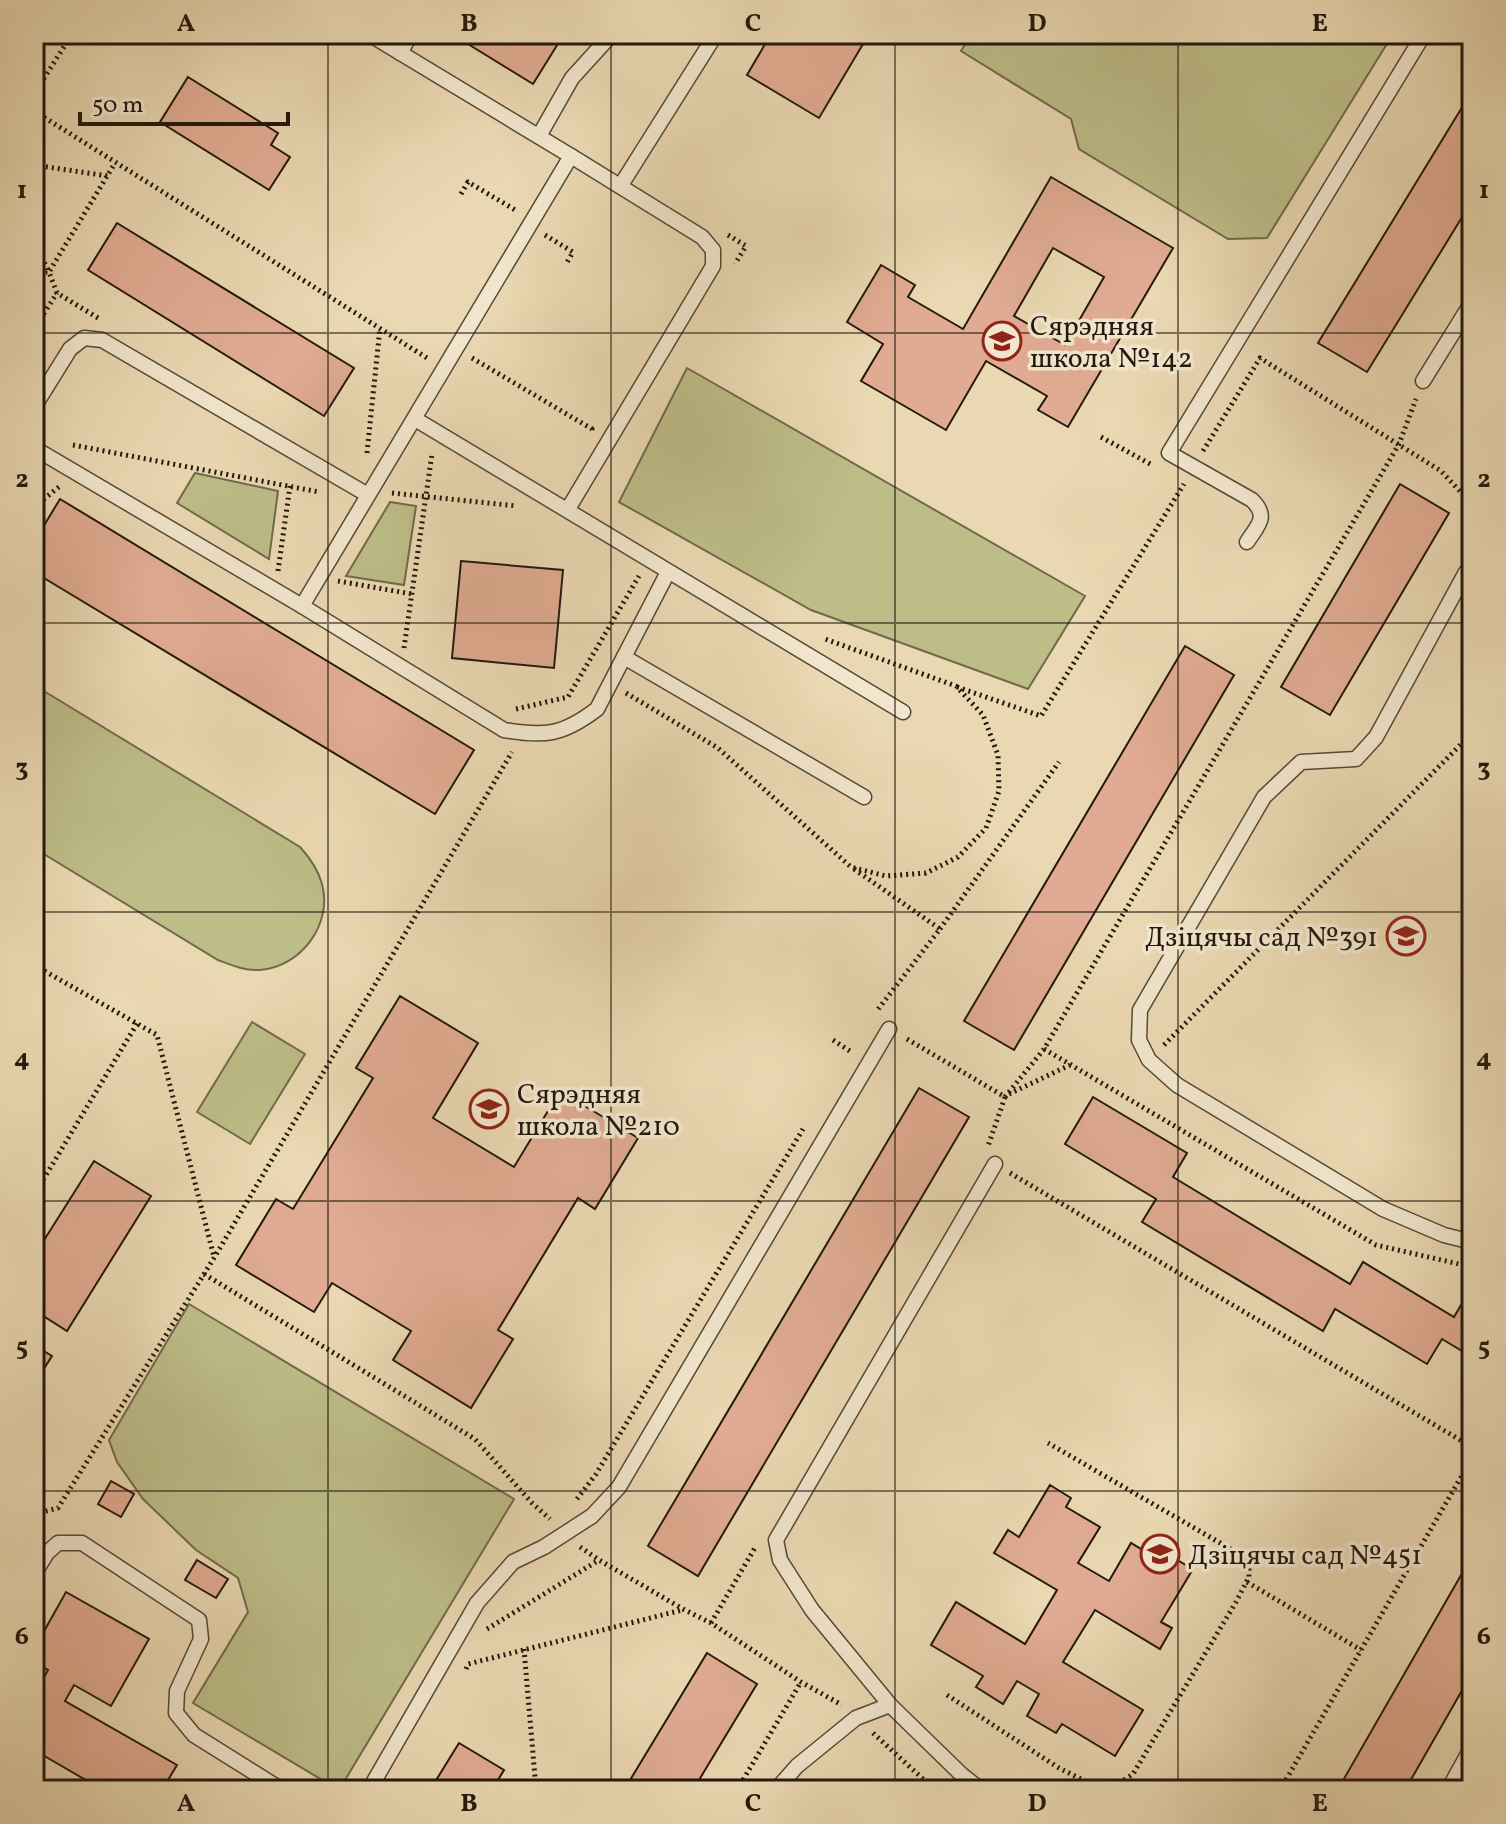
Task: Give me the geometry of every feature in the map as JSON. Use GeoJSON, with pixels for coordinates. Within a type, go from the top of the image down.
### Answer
{"type":"FeatureCollection","features":[{"type":"Feature","properties":{"kind":"lane"},"geometry":{"type":"LineString","coordinates":[[369,34],[621,185],[702,237],[713,250],[713,266],[568,509]]}},
{"type":"Feature","properties":{"kind":"lane"},"geometry":{"type":"LineString","coordinates":[[400,53],[411,34]]}},
{"type":"Feature","properties":{"kind":"lane"},"geometry":{"type":"LineString","coordinates":[[539,136],[572,78],[612,34]]}},
{"type":"Feature","properties":{"kind":"lane"},"geometry":{"type":"LineString","coordinates":[[621,185],[716,34]]}},
{"type":"Feature","properties":{"kind":"lane"},"geometry":{"type":"LineString","coordinates":[[1247,542],[1262,519],[1260,509],[1252,500],[1169,453],[1424,34]]}},
{"type":"Feature","properties":{"kind":"lane"},"geometry":{"type":"LineString","coordinates":[[302,606],[571,156]]}},
{"type":"Feature","properties":{"kind":"lane"},"geometry":{"type":"LineString","coordinates":[[1423,381],[1472,302]]}},
{"type":"Feature","properties":{"kind":"lane"},"geometry":{"type":"LineString","coordinates":[[34,407],[70,349],[84,338],[102,340],[368,495]]}},
{"type":"Feature","properties":{"kind":"lane"},"geometry":{"type":"LineString","coordinates":[[415,419],[903,712]]}},
{"type":"Feature","properties":{"kind":"lane"},"geometry":{"type":"LineString","coordinates":[[34,448],[302,606],[504,730],[525,734],[555,732],[577,724],[597,709],[668,572]]}},
{"type":"Feature","properties":{"kind":"lane"},"geometry":{"type":"LineString","coordinates":[[1466,572],[1376,737],[1356,759],[1301,762],[1264,797],[1140,1010],[1139,1040],[1149,1060],[1177,1085],[1383,1209],[1444,1235],[1472,1242]]}},
{"type":"Feature","properties":{"kind":"lane"},"geometry":{"type":"LineString","coordinates":[[624,657],[864,797]]}},
{"type":"Feature","properties":{"kind":"lane"},"geometry":{"type":"LineString","coordinates":[[369,1790],[477,1603],[513,1562],[544,1547],[592,1516],[619,1487],[889,1029]]}},
{"type":"Feature","properties":{"kind":"lane"},"geometry":{"type":"LineString","coordinates":[[981,1790],[890,1705],[812,1610],[780,1560],[776,1540],[995,1164]]}},
{"type":"Feature","properties":{"kind":"lane"},"geometry":{"type":"LineString","coordinates":[[34,1574],[47,1553],[58,1543],[82,1543],[199,1620],[201,1639],[177,1691],[176,1713],[194,1735],[282,1790]]}},
{"type":"Feature","properties":{"kind":"lane"},"geometry":{"type":"LineString","coordinates":[[776,1790],[797,1766],[856,1718],[890,1705]]}},
{"type":"Feature","properties":{"kind":"lane"},"geometry":{"type":"LineString","coordinates":[[1448,1790],[1472,1747]]}},
{"type":"Feature","properties":{"kind":"path"},"geometry":{"type":"LineString","coordinates":[[34,94],[72,34]]}},
{"type":"Feature","properties":{"kind":"path"},"geometry":{"type":"LineString","coordinates":[[34,111],[428,358],[421,370]]}},
{"type":"Feature","properties":{"kind":"path"},"geometry":{"type":"LineString","coordinates":[[49,272],[115,163]]}},
{"type":"Feature","properties":{"kind":"path"},"geometry":{"type":"LineString","coordinates":[[34,165],[108,176]]}},
{"type":"Feature","properties":{"kind":"path"},"geometry":{"type":"LineString","coordinates":[[461,194],[468,182],[518,212]]}},
{"type":"Feature","properties":{"kind":"path"},"geometry":{"type":"LineString","coordinates":[[552,223],[545,235],[573,252],[566,264]]}},
{"type":"Feature","properties":{"kind":"path"},"geometry":{"type":"LineString","coordinates":[[721,230],[746,246],[729,273]]}},
{"type":"Feature","properties":{"kind":"path"},"geometry":{"type":"LineString","coordinates":[[34,241],[57,293],[111,326]]}},
{"type":"Feature","properties":{"kind":"path"},"geometry":{"type":"LineString","coordinates":[[34,272],[49,272]]}},
{"type":"Feature","properties":{"kind":"path"},"geometry":{"type":"LineString","coordinates":[[34,329],[57,293]]}},
{"type":"Feature","properties":{"kind":"path"},"geometry":{"type":"LineString","coordinates":[[373,451],[366,462],[380,328]]}},
{"type":"Feature","properties":{"kind":"path"},"geometry":{"type":"LineString","coordinates":[[471,358],[592,429],[584,443]]}},
{"type":"Feature","properties":{"kind":"path"},"geometry":{"type":"LineString","coordinates":[[817,636],[1041,716],[1260,358],[1441,471],[1472,504]]}},
{"type":"Feature","properties":{"kind":"path"},"geometry":{"type":"LineString","coordinates":[[1423,381],[1399,444],[1044,1049],[1005,1097],[985,1152],[995,1164],[1472,1447]]}},
{"type":"Feature","properties":{"kind":"path"},"geometry":{"type":"LineString","coordinates":[[1101,437],[1160,470]]}},
{"type":"Feature","properties":{"kind":"path"},"geometry":{"type":"LineString","coordinates":[[78,452],[64,443],[333,495]]}},
{"type":"Feature","properties":{"kind":"path"},"geometry":{"type":"LineString","coordinates":[[391,641],[404,649],[432,454],[445,461]]}},
{"type":"Feature","properties":{"kind":"path"},"geometry":{"type":"LineString","coordinates":[[396,481],[389,493],[524,506],[510,499]]}},
{"type":"Feature","properties":{"kind":"path"},"geometry":{"type":"LineString","coordinates":[[278,572],[290,486]]}},
{"type":"Feature","properties":{"kind":"path"},"geometry":{"type":"LineString","coordinates":[[265,564],[287,578]]}},
{"type":"Feature","properties":{"kind":"path"},"geometry":{"type":"LineString","coordinates":[[331,590],[344,568]]}},
{"type":"Feature","properties":{"kind":"path"},"geometry":{"type":"LineString","coordinates":[[506,712],[568,697],[639,574]]}},
{"type":"Feature","properties":{"kind":"path"},"geometry":{"type":"LineString","coordinates":[[336,581],[412,594]]}},
{"type":"Feature","properties":{"kind":"path"},"geometry":{"type":"LineString","coordinates":[[851,867],[886,876],[926,873],[958,857],[986,828],[999,791],[998,755],[983,715],[956,686]]}},
{"type":"Feature","properties":{"kind":"path"},"geometry":{"type":"LineString","coordinates":[[618,688],[718,748],[851,867],[940,929]]}},
{"type":"Feature","properties":{"kind":"path"},"geometry":{"type":"LineString","coordinates":[[1149,1060],[1472,733]]}},
{"type":"Feature","properties":{"kind":"path"},"geometry":{"type":"LineString","coordinates":[[34,1514],[58,1508],[214,1258],[512,751],[526,747]]}},
{"type":"Feature","properties":{"kind":"path"},"geometry":{"type":"LineString","coordinates":[[1005,1097],[871,1019],[940,929],[1059,762]]}},
{"type":"Feature","properties":{"kind":"path"},"geometry":{"type":"LineString","coordinates":[[34,965],[157,1035],[214,1258]]}},
{"type":"Feature","properties":{"kind":"path"},"geometry":{"type":"LineString","coordinates":[[34,1195],[138,1022]]}},
{"type":"Feature","properties":{"kind":"path"},"geometry":{"type":"LineString","coordinates":[[833,1040],[850,1051]]}},
{"type":"Feature","properties":{"kind":"path"},"geometry":{"type":"LineString","coordinates":[[843,1063],[857,1040]]}},
{"type":"Feature","properties":{"kind":"path"},"geometry":{"type":"LineString","coordinates":[[1044,1049],[1376,1245],[1472,1267]]}},
{"type":"Feature","properties":{"kind":"path"},"geometry":{"type":"LineString","coordinates":[[1005,1097],[1070,1065]]}},
{"type":"Feature","properties":{"kind":"path"},"geometry":{"type":"LineString","coordinates":[[572,1504],[596,1474],[805,1126]]}},
{"type":"Feature","properties":{"kind":"path"},"geometry":{"type":"LineString","coordinates":[[204,1274],[475,1439],[564,1535],[599,1560],[711,1623],[801,1682],[841,1704],[935,1790]]}},
{"type":"Feature","properties":{"kind":"path"},"geometry":{"type":"LineString","coordinates":[[947,1695],[1059,1768],[1093,1785],[1118,1784],[1133,1774],[1247,1582],[1249,1563],[1234,1551],[1048,1443]]}},
{"type":"Feature","properties":{"kind":"path"},"geometry":{"type":"LineString","coordinates":[[1280,1790],[1472,1458]]}},
{"type":"Feature","properties":{"kind":"path"},"geometry":{"type":"LineString","coordinates":[[711,1623],[758,1542]]}},
{"type":"Feature","properties":{"kind":"path"},"geometry":{"type":"LineString","coordinates":[[481,1641],[487,1629],[599,1560]]}},
{"type":"Feature","properties":{"kind":"path"},"geometry":{"type":"LineString","coordinates":[[1247,1582],[1361,1650]]}},
{"type":"Feature","properties":{"kind":"path"},"geometry":{"type":"LineString","coordinates":[[468,1664],[683,1609]]}},
{"type":"Feature","properties":{"kind":"path"},"geometry":{"type":"LineString","coordinates":[[524,1649],[535,1777],[528,1790]]}},
{"type":"Feature","properties":{"kind":"path"},"geometry":{"type":"LineString","coordinates":[[461,1677],[475,1653]]}},
{"type":"Feature","properties":{"kind":"path"},"geometry":{"type":"LineString","coordinates":[[737,1790],[801,1682]]}},
{"type":"Feature","properties":{"kind":"green space"},"geometry":{"type":"Polygon","coordinates":[[[971,34],[1393,34],[1267,238],[1228,239],[1079,149],[1071,119],[961,51],[971,34]]]}},
{"type":"Feature","properties":{"kind":"green space"},"geometry":{"type":"Polygon","coordinates":[[[687,368],[1085,596],[1028,689],[811,610],[619,502],[687,368]]]}},
{"type":"Feature","properties":{"kind":"green space"},"geometry":{"type":"Polygon","coordinates":[[[195,473],[278,491],[269,559],[177,503],[195,473]]]}},
{"type":"Feature","properties":{"kind":"green space"},"geometry":{"type":"Polygon","coordinates":[[[390,502],[416,506],[404,585],[346,576],[390,502]]]}},
{"type":"Feature","properties":{"kind":"green space"},"geometry":{"type":"Polygon","coordinates":[[[34,685],[300,847],[318,873],[324,899],[318,928],[301,952],[289,961],[260,970],[244,969],[218,960],[34,848],[34,685]]]}},
{"type":"Feature","properties":{"kind":"green space"},"geometry":{"type":"Polygon","coordinates":[[[252,1022],[305,1054],[250,1144],[197,1112],[252,1022]]]}},
{"type":"Feature","properties":{"kind":"green space"},"geometry":{"type":"Polygon","coordinates":[[[189,1304],[514,1499],[339,1790],[193,1703],[248,1612],[238,1578],[196,1550],[143,1499],[117,1462],[109,1440],[189,1304]]]}},
{"type":"Feature","properties":{"kind":"building"},"geometry":{"type":"Polygon","coordinates":[[[467,34],[564,34],[533,84],[463,41],[467,34]]]}},
{"type":"Feature","properties":{"kind":"building"},"geometry":{"type":"Polygon","coordinates":[[[771,34],[869,34],[819,118],[747,75],[771,34]]]}},
{"type":"Feature","properties":{"kind":"building"},"geometry":{"type":"Polygon","coordinates":[[[188,77],[278,133],[271,145],[290,157],[269,190],[160,122],[188,77]]]}},
{"type":"Feature","properties":{"kind":"building"},"geometry":{"type":"Polygon","coordinates":[[[1472,91],[1472,201],[1367,372],[1318,343],[1472,91]]]}},
{"type":"Feature","properties":{"kind":"building"},"geometry":{"type":"Polygon","coordinates":[[[1051,177],[1173,248],[1068,427],[1038,410],[1047,396],[986,361],[946,430],[861,381],[883,344],[847,322],[881,265],[915,285],[908,297],[963,329],[1051,177]],[[1053,248],[1014,316],[1065,345],[1104,277],[1053,248]]]}},
{"type":"Feature","properties":{"kind":"building"},"geometry":{"type":"Polygon","coordinates":[[[117,223],[354,368],[324,416],[88,270],[117,223]]]}},
{"type":"Feature","properties":{"kind":"building"},"geometry":{"type":"Polygon","coordinates":[[[1400,484],[1449,513],[1330,715],[1281,687],[1400,484]]]}},
{"type":"Feature","properties":{"kind":"building"},"geometry":{"type":"Polygon","coordinates":[[[60,499],[474,750],[435,814],[34,572],[34,542],[60,499]]]}},
{"type":"Feature","properties":{"kind":"building"},"geometry":{"type":"Polygon","coordinates":[[[461,561],[563,570],[554,668],[452,658],[461,561]]]}},
{"type":"Feature","properties":{"kind":"building"},"geometry":{"type":"Polygon","coordinates":[[[1185,646],[1234,675],[1014,1050],[964,1021],[1185,646]]]}},
{"type":"Feature","properties":{"kind":"building"},"geometry":{"type":"Polygon","coordinates":[[[400,996],[478,1043],[433,1118],[514,1167],[560,1091],[638,1138],[595,1209],[578,1198],[498,1330],[513,1339],[471,1408],[393,1360],[411,1331],[332,1283],[314,1312],[236,1265],[276,1199],[293,1209],[373,1078],[356,1068],[400,996]]]}},
{"type":"Feature","properties":{"kind":"building"},"geometry":{"type":"Polygon","coordinates":[[[919,1088],[969,1117],[698,1576],[648,1546],[919,1088]]]}},
{"type":"Feature","properties":{"kind":"building"},"geometry":{"type":"Polygon","coordinates":[[[1093,1097],[1187,1153],[1173,1177],[1350,1284],[1363,1262],[1454,1317],[1468,1293],[1472,1295],[1472,1357],[1442,1339],[1427,1364],[1335,1309],[1323,1331],[1142,1222],[1156,1199],[1065,1144],[1093,1097]]]}},
{"type":"Feature","properties":{"kind":"building"},"geometry":{"type":"Polygon","coordinates":[[[94,1161],[151,1196],[67,1331],[34,1310],[34,1256],[94,1161]]]}},
{"type":"Feature","properties":{"kind":"building"},"geometry":{"type":"Polygon","coordinates":[[[34,1345],[52,1356],[34,1384],[34,1345]]]}},
{"type":"Feature","properties":{"kind":"building"},"geometry":{"type":"Polygon","coordinates":[[[111,1481],[134,1494],[121,1517],[98,1504],[111,1481]]]}},
{"type":"Feature","properties":{"kind":"building"},"geometry":{"type":"Polygon","coordinates":[[[1050,1485],[1071,1498],[1066,1507],[1100,1527],[1078,1563],[1109,1581],[1131,1543],[1164,1563],[1168,1555],[1193,1569],[1161,1622],[1172,1628],[1160,1649],[1095,1610],[1063,1662],[1143,1710],[1115,1756],[1062,1724],[1056,1733],[1027,1716],[1039,1694],[1017,1681],[1003,1704],[976,1687],[983,1676],[931,1645],[956,1602],[1025,1644],[1057,1590],[994,1553],[1008,1530],[1019,1537],[1050,1485]]]}},
{"type":"Feature","properties":{"kind":"building"},"geometry":{"type":"Polygon","coordinates":[[[1472,1556],[1472,1673],[1405,1790],[1352,1790],[1341,1784],[1472,1556]]]}},
{"type":"Feature","properties":{"kind":"building"},"geometry":{"type":"Polygon","coordinates":[[[197,1560],[228,1579],[216,1598],[185,1580],[197,1560]]]}},
{"type":"Feature","properties":{"kind":"building"},"geometry":{"type":"Polygon","coordinates":[[[66,1592],[149,1639],[111,1706],[74,1685],[65,1701],[177,1765],[162,1790],[103,1790],[34,1750],[34,1683],[39,1686],[48,1670],[34,1661],[34,1649],[66,1592]]]}},
{"type":"Feature","properties":{"kind":"building"},"geometry":{"type":"Polygon","coordinates":[[[707,1653],[757,1684],[693,1790],[624,1790],[707,1653]]]}},
{"type":"Feature","properties":{"kind":"building"},"geometry":{"type":"Polygon","coordinates":[[[459,1743],[504,1770],[492,1790],[430,1790],[459,1743]]]}},
{"type":"Feature","properties":{"kind":"place","name":"Сярэдняя школа №142"},"geometry":{"type":"Point","coordinates":[1002,341]}},
{"type":"Feature","properties":{"kind":"place","name":"Дзіцячы сад №391"},"geometry":{"type":"Point","coordinates":[1406,936]}},
{"type":"Feature","properties":{"kind":"place","name":"Сярэдняя школа №210"},"geometry":{"type":"Point","coordinates":[489,1109]}},
{"type":"Feature","properties":{"kind":"place","name":"Дзіцячы сад №451"},"geometry":{"type":"Point","coordinates":[1160,1554]}}]}
